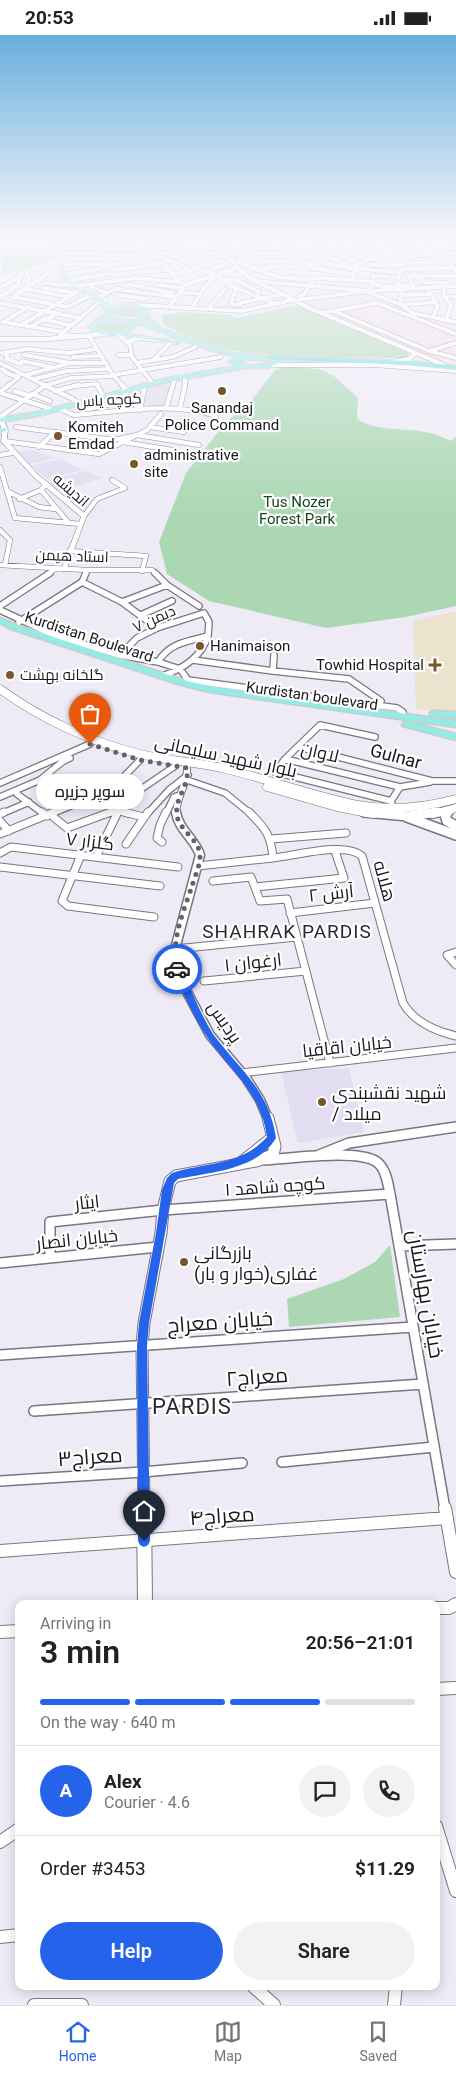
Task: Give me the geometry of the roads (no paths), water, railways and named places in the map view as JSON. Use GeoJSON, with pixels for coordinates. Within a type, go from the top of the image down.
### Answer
{"type":"FeatureCollection","features":[{"type":"Feature","properties":{"kind":"highway"},"geometry":{"type":"LineString","coordinates":[[268,358],[292,361],[455,368]]}},
{"type":"Feature","properties":{"kind":"highway"},"geometry":{"type":"LineString","coordinates":[[271,365],[292,361],[393,362],[455,368]]}},
{"type":"Feature","properties":{"kind":"main road"},"geometry":{"type":"LineString","coordinates":[[67,333],[83,330]]}},
{"type":"Feature","properties":{"kind":"main road"},"geometry":{"type":"LineString","coordinates":[[2,416],[50,404],[75,401],[188,376],[231,364],[248,366],[271,365],[278,361],[268,358],[224,355],[172,341],[97,332],[96,330]]}},
{"type":"Feature","properties":{"kind":"main road"},"geometry":{"type":"LineString","coordinates":[[116,334],[130,330]]}},
{"type":"Feature","properties":{"kind":"main road"},"geometry":{"type":"LineString","coordinates":[[159,330],[224,355],[231,364]]}},
{"type":"Feature","properties":{"kind":"main road"},"geometry":{"type":"LineString","coordinates":[[361,330],[442,364]]}},
{"type":"Feature","properties":{"kind":"main road"},"geometry":{"type":"LineString","coordinates":[[67,333],[89,336]]}},
{"type":"Feature","properties":{"kind":"main road"},"geometry":{"type":"LineString","coordinates":[[0,339],[30,340],[39,337],[89,336],[105,333]]}},
{"type":"Feature","properties":{"kind":"main road"},"geometry":{"type":"LineString","coordinates":[[393,362],[409,359],[416,353]]}},
{"type":"Feature","properties":{"kind":"main road"},"geometry":{"type":"LineString","coordinates":[[2,416],[38,414],[151,381],[224,366],[240,358],[257,357]]}},
{"type":"Feature","properties":{"kind":"main road","name":"اندیشه"},"geometry":{"type":"LineString","coordinates":[[2,416],[4,441]]}},
{"type":"Feature","properties":{"kind":"main road","name":"Kurdistan Boulevard"},"geometry":{"type":"LineString","coordinates":[[0,620],[14,627],[179,682]]}},
{"type":"Feature","properties":{"kind":"main road","name":"Kurdistan Boulevard"},"geometry":{"type":"LineString","coordinates":[[0,626],[165,683],[206,694],[404,723]]}},
{"type":"Feature","properties":{"kind":"main road","name":"Kurdistan boulevard"},"geometry":{"type":"LineString","coordinates":[[179,682],[209,689],[456,724]]}},
{"type":"Feature","properties":{"kind":"main road","name":"بلوار شهید سلیمانی"},"geometry":{"type":"LineString","coordinates":[[0,689],[19,702],[61,724],[107,744],[139,754],[207,765],[362,813],[414,807],[456,799]]}},
{"type":"Feature","properties":{"kind":"main road","name":"بلوار شهید سلیمانی"},"geometry":{"type":"LineString","coordinates":[[0,698],[21,711],[90,744],[140,760],[175,766],[187,774],[282,788]]}},
{"type":"Feature","properties":{"kind":"main road"},"geometry":{"type":"LineString","coordinates":[[392,716],[403,712],[456,715]]}},
{"type":"Feature","properties":{"kind":"main road"},"geometry":{"type":"LineString","coordinates":[[404,723],[456,731]]}},
{"type":"Feature","properties":{"kind":"main road"},"geometry":{"type":"LineString","coordinates":[[404,723],[456,737]]}},
{"type":"Feature","properties":{"kind":"main road"},"geometry":{"type":"LineString","coordinates":[[394,808],[456,835]]}},
{"type":"Feature","properties":{"kind":"main road","name":"بلوار شهید سلیمانی"},"geometry":{"type":"LineString","coordinates":[[394,808],[453,809]]}},
{"type":"Feature","properties":{"kind":"main road"},"geometry":{"type":"LineString","coordinates":[[447,821],[445,815],[453,809]]}},
{"type":"Feature","properties":{"kind":"main road"},"geometry":{"type":"LineString","coordinates":[[441,829],[439,823],[447,821],[456,825]]}},
{"type":"Feature","properties":{"kind":"street"},"geometry":{"type":"LineString","coordinates":[[51,330],[67,333],[69,330]]}},
{"type":"Feature","properties":{"kind":"street"},"geometry":{"type":"LineString","coordinates":[[379,330],[429,351],[456,359]]}},
{"type":"Feature","properties":{"kind":"street"},"geometry":{"type":"LineString","coordinates":[[116,334],[130,345],[136,363],[151,381]]}},
{"type":"Feature","properties":{"kind":"street"},"geometry":{"type":"LineString","coordinates":[[89,336],[100,356],[140,410]]}},
{"type":"Feature","properties":{"kind":"street"},"geometry":{"type":"LineString","coordinates":[[127,342],[139,338],[156,340]]}},
{"type":"Feature","properties":{"kind":"street"},"geometry":{"type":"LineString","coordinates":[[1,352],[14,340]]}},
{"type":"Feature","properties":{"kind":"street"},"geometry":{"type":"LineString","coordinates":[[20,366],[30,340]]}},
{"type":"Feature","properties":{"kind":"street"},"geometry":{"type":"LineString","coordinates":[[153,360],[172,341]]}},
{"type":"Feature","properties":{"kind":"street"},"geometry":{"type":"LineString","coordinates":[[416,353],[456,343]]}},
{"type":"Feature","properties":{"kind":"street"},"geometry":{"type":"LineString","coordinates":[[136,363],[173,357],[195,347]]}},
{"type":"Feature","properties":{"kind":"street"},"geometry":{"type":"LineString","coordinates":[[1,352],[11,349],[71,363]]}},
{"type":"Feature","properties":{"kind":"street"},"geometry":{"type":"LineString","coordinates":[[72,355],[96,349]]}},
{"type":"Feature","properties":{"kind":"street"},"geometry":{"type":"LineString","coordinates":[[1,352],[7,355],[25,352],[100,356]]}},
{"type":"Feature","properties":{"kind":"street"},"geometry":{"type":"LineString","coordinates":[[448,357],[456,353]]}},
{"type":"Feature","properties":{"kind":"street"},"geometry":{"type":"LineString","coordinates":[[7,355],[7,359],[37,372]]}},
{"type":"Feature","properties":{"kind":"street"},"geometry":{"type":"LineString","coordinates":[[71,363],[72,355]]}},
{"type":"Feature","properties":{"kind":"street"},"geometry":{"type":"LineString","coordinates":[[118,355],[132,355]]}},
{"type":"Feature","properties":{"kind":"street"},"geometry":{"type":"LineString","coordinates":[[2,416],[45,385],[69,378],[142,371],[224,355]]}},
{"type":"Feature","properties":{"kind":"street"},"geometry":{"type":"LineString","coordinates":[[26,375],[71,363],[106,363]]}},
{"type":"Feature","properties":{"kind":"street"},"geometry":{"type":"LineString","coordinates":[[344,363],[355,365]]}},
{"type":"Feature","properties":{"kind":"street"},"geometry":{"type":"LineString","coordinates":[[0,364],[51,367]]}},
{"type":"Feature","properties":{"kind":"street"},"geometry":{"type":"LineString","coordinates":[[0,364],[10,374],[19,377],[0,392]]}},
{"type":"Feature","properties":{"kind":"street"},"geometry":{"type":"LineString","coordinates":[[426,365],[442,364],[455,368]]}},
{"type":"Feature","properties":{"kind":"street"},"geometry":{"type":"LineString","coordinates":[[62,365],[67,371],[69,378],[81,384]]}},
{"type":"Feature","properties":{"kind":"street"},"geometry":{"type":"LineString","coordinates":[[271,365],[455,368]]}},
{"type":"Feature","properties":{"kind":"street"},"geometry":{"type":"LineString","coordinates":[[20,366],[26,375],[75,401]]}},
{"type":"Feature","properties":{"kind":"street"},"geometry":{"type":"LineString","coordinates":[[34,379],[67,371],[109,369]]}},
{"type":"Feature","properties":{"kind":"street"},"geometry":{"type":"LineString","coordinates":[[81,384],[82,377]]}},
{"type":"Feature","properties":{"kind":"street"},"geometry":{"type":"LineString","coordinates":[[180,408],[185,379]]}},
{"type":"Feature","properties":{"kind":"street"},"geometry":{"type":"LineString","coordinates":[[166,408],[174,381]]}},
{"type":"Feature","properties":{"kind":"street"},"geometry":{"type":"LineString","coordinates":[[0,384],[10,385]]}},
{"type":"Feature","properties":{"kind":"street"},"geometry":{"type":"LineString","coordinates":[[55,391],[81,384],[97,384],[102,394]]}},
{"type":"Feature","properties":{"kind":"street"},"geometry":{"type":"LineString","coordinates":[[32,388],[38,390]]}},
{"type":"Feature","properties":{"kind":"street"},"geometry":{"type":"LineString","coordinates":[[140,410],[144,389]]}},
{"type":"Feature","properties":{"kind":"street"},"geometry":{"type":"LineString","coordinates":[[15,391],[31,395],[50,404]]}},
{"type":"Feature","properties":{"kind":"street"},"geometry":{"type":"LineString","coordinates":[[0,392],[23,401],[50,404]]}},
{"type":"Feature","properties":{"kind":"street"},"geometry":{"type":"LineString","coordinates":[[112,397],[131,410]]}},
{"type":"Feature","properties":{"kind":"street"},"geometry":{"type":"LineString","coordinates":[[88,409],[120,402]]}},
{"type":"Feature","properties":{"kind":"street"},"geometry":{"type":"LineString","coordinates":[[82,405],[92,413]]}},
{"type":"Feature","properties":{"kind":"street","name":"کوچه یاس"},"geometry":{"type":"LineString","coordinates":[[62,410],[74,415],[180,408],[198,409],[216,416]]}},
{"type":"Feature","properties":{"kind":"street"},"geometry":{"type":"LineString","coordinates":[[4,441],[99,454],[123,443],[150,427],[161,414]]}},
{"type":"Feature","properties":{"kind":"street"},"geometry":{"type":"LineString","coordinates":[[16,427],[114,440],[137,435],[199,445]]}},
{"type":"Feature","properties":{"kind":"street"},"geometry":{"type":"LineString","coordinates":[[150,427],[184,431]]}},
{"type":"Feature","properties":{"kind":"street"},"geometry":{"type":"LineString","coordinates":[[39,447],[55,431]]}},
{"type":"Feature","properties":{"kind":"street","name":"اندیشه"},"geometry":{"type":"LineString","coordinates":[[4,441],[12,453],[84,516],[64,569]]}},
{"type":"Feature","properties":{"kind":"street"},"geometry":{"type":"LineString","coordinates":[[123,443],[172,450]]}},
{"type":"Feature","properties":{"kind":"street"},"geometry":{"type":"LineString","coordinates":[[0,455],[12,453]]}},
{"type":"Feature","properties":{"kind":"street"},"geometry":{"type":"LineString","coordinates":[[0,467],[15,518],[81,524]]}},
{"type":"Feature","properties":{"kind":"street"},"geometry":{"type":"LineString","coordinates":[[84,516],[97,499],[125,488],[112,480]]}},
{"type":"Feature","properties":{"kind":"street"},"geometry":{"type":"LineString","coordinates":[[20,499],[41,490],[46,484]]}},
{"type":"Feature","properties":{"kind":"street"},"geometry":{"type":"LineString","coordinates":[[41,490],[55,509],[68,522]]}},
{"type":"Feature","properties":{"kind":"street"},"geometry":{"type":"LineString","coordinates":[[7,491],[39,507],[55,509]]}},
{"type":"Feature","properties":{"kind":"street"},"geometry":{"type":"LineString","coordinates":[[0,530],[10,540],[3,565]]}},
{"type":"Feature","properties":{"kind":"street"},"geometry":{"type":"LineString","coordinates":[[70,551],[146,555],[142,571],[152,570],[167,585],[199,606]]}},
{"type":"Feature","properties":{"kind":"street","name":"استاد هیمن"},"geometry":{"type":"LineString","coordinates":[[3,565],[57,569],[142,571]]}},
{"type":"Feature","properties":{"kind":"street"},"geometry":{"type":"LineString","coordinates":[[0,606],[57,569]]}},
{"type":"Feature","properties":{"kind":"street"},"geometry":{"type":"LineString","coordinates":[[20,622],[82,582],[87,570]]}},
{"type":"Feature","properties":{"kind":"street"},"geometry":{"type":"LineString","coordinates":[[82,582],[122,602],[157,628]]}},
{"type":"Feature","properties":{"kind":"street"},"geometry":{"type":"LineString","coordinates":[[122,602],[167,585]]}},
{"type":"Feature","properties":{"kind":"street"},"geometry":{"type":"LineString","coordinates":[[141,615],[172,601]]}},
{"type":"Feature","properties":{"kind":"street"},"geometry":{"type":"LineString","coordinates":[[0,610],[20,622],[119,655],[158,662],[180,669],[188,680],[199,683],[397,708],[403,712]]}},
{"type":"Feature","properties":{"kind":"street","name":"دیمن ۷"},"geometry":{"type":"LineString","coordinates":[[119,655],[137,638],[157,628],[204,613],[209,622],[208,636]]}},
{"type":"Feature","properties":{"kind":"street"},"geometry":{"type":"LineString","coordinates":[[158,662],[162,653],[173,645],[208,636],[206,645],[193,660],[180,669],[162,676]]}},
{"type":"Feature","properties":{"kind":"street"},"geometry":{"type":"LineString","coordinates":[[272,671],[274,655]]}},
{"type":"Feature","properties":{"kind":"street"},"geometry":{"type":"LineString","coordinates":[[193,660],[305,676],[349,679],[381,701],[379,706]]}},
{"type":"Feature","properties":{"kind":"street"},"geometry":{"type":"LineString","coordinates":[[179,682],[180,669]]}},
{"type":"Feature","properties":{"kind":"street"},"geometry":{"type":"LineString","coordinates":[[285,759],[320,725],[375,737]]}},
{"type":"Feature","properties":{"kind":"street"},"geometry":{"type":"LineString","coordinates":[[0,783],[90,744]]}},
{"type":"Feature","properties":{"kind":"street","name":"Gulnar"},"geometry":{"type":"LineString","coordinates":[[299,747],[432,781],[456,781]]}},
{"type":"Feature","properties":{"kind":"street"},"geometry":{"type":"LineString","coordinates":[[0,797],[40,780],[62,762],[76,755],[77,749]]}},
{"type":"Feature","properties":{"kind":"street"},"geometry":{"type":"LineString","coordinates":[[332,770],[340,757]]}},
{"type":"Feature","properties":{"kind":"street","name":"لاوان"},"geometry":{"type":"LineString","coordinates":[[394,808],[275,772],[285,759],[400,787]]}},
{"type":"Feature","properties":{"kind":"street"},"geometry":{"type":"LineString","coordinates":[[0,834],[112,789],[140,760]]}},
{"type":"Feature","properties":{"kind":"street"},"geometry":{"type":"LineString","coordinates":[[96,857],[113,820],[128,798],[175,766]]}},
{"type":"Feature","properties":{"kind":"street"},"geometry":{"type":"LineString","coordinates":[[126,844],[143,817],[165,791],[187,774],[225,793],[253,816],[271,839],[273,858]]}},
{"type":"Feature","properties":{"kind":"street","name":"پردیس"},"geometry":{"type":"LineString","coordinates":[[187,774],[176,808],[177,818],[196,845],[200,855],[175,949],[176,966],[180,979],[210,1035],[260,1100],[270,1123],[272,1138]]}},
{"type":"Feature","properties":{"kind":"street"},"geometry":{"type":"LineString","coordinates":[[394,808],[400,787],[432,781]]}},
{"type":"Feature","properties":{"kind":"street"},"geometry":{"type":"LineString","coordinates":[[17,794],[68,828],[99,815],[119,811],[143,817]]}},
{"type":"Feature","properties":{"kind":"street"},"geometry":{"type":"LineString","coordinates":[[162,843],[157,838],[160,825],[174,797],[180,795]]}},
{"type":"Feature","properties":{"kind":"street"},"geometry":{"type":"LineString","coordinates":[[0,814],[31,803]]}},
{"type":"Feature","properties":{"kind":"street"},"geometry":{"type":"LineString","coordinates":[[0,821],[9,831]]}},
{"type":"Feature","properties":{"kind":"street"},"geometry":{"type":"LineString","coordinates":[[271,839],[346,833]]}},
{"type":"Feature","properties":{"kind":"street","name":"گلزار ۷"},"geometry":{"type":"LineString","coordinates":[[0,853],[12,847],[178,867]]}},
{"type":"Feature","properties":{"kind":"street","name":"هلاله"},"geometry":{"type":"LineString","coordinates":[[198,866],[354,850],[362,856],[400,996],[410,1014],[429,1027],[456,1036]]}},
{"type":"Feature","properties":{"kind":"street"},"geometry":{"type":"LineString","coordinates":[[255,887],[344,877],[335,851]]}},
{"type":"Feature","properties":{"kind":"street"},"geometry":{"type":"LineString","coordinates":[[81,855],[62,901],[68,906],[154,917]]}},
{"type":"Feature","properties":{"kind":"street"},"geometry":{"type":"LineString","coordinates":[[0,867],[72,874],[160,886]]}},
{"type":"Feature","properties":{"kind":"street"},"geometry":{"type":"LineString","coordinates":[[213,881],[252,877],[260,901],[287,899],[330,1063]]}},
{"type":"Feature","properties":{"kind":"street","name":"آرش ۲"},"geometry":{"type":"LineString","coordinates":[[290,913],[375,903]]}},
{"type":"Feature","properties":{"kind":"street"},"geometry":{"type":"LineString","coordinates":[[175,949],[296,937]]}},
{"type":"Feature","properties":{"kind":"street"},"geometry":{"type":"LineString","coordinates":[[456,952],[447,955],[456,965]]}},
{"type":"Feature","properties":{"kind":"street","name":"ارغوان ۱"},"geometry":{"type":"LineString","coordinates":[[204,981],[306,971]]}},
{"type":"Feature","properties":{"kind":"street","name":"خیابان اقاقیا"},"geometry":{"type":"LineString","coordinates":[[241,1073],[456,1048]]}},
{"type":"Feature","properties":{"kind":"street"},"geometry":{"type":"LineString","coordinates":[[313,1158],[349,1143],[456,1127]]}},
{"type":"Feature","properties":{"kind":"street"},"geometry":{"type":"LineString","coordinates":[[144,1600],[142,1346],[144,1323],[167,1190],[170,1181],[176,1176],[240,1162],[263,1147],[272,1138],[275,1146],[274,1154],[256,1161]]}},
{"type":"Feature","properties":{"kind":"street","name":"خیابان بهارستان"},"geometry":{"type":"LineString","coordinates":[[240,1162],[356,1156],[376,1161],[384,1169],[390,1194],[456,1572]]}},
{"type":"Feature","properties":{"kind":"street","name":"کوچه شاهد ۱"},"geometry":{"type":"LineString","coordinates":[[163,1210],[390,1194]]}},
{"type":"Feature","properties":{"kind":"street","name":"ایثار"},"geometry":{"type":"LineString","coordinates":[[50,1258],[50,1222],[163,1210]]}},
{"type":"Feature","properties":{"kind":"street"},"geometry":{"type":"LineString","coordinates":[[399,1245],[456,1244]]}},
{"type":"Feature","properties":{"kind":"street","name":"خیابان انصار"},"geometry":{"type":"LineString","coordinates":[[0,1263],[158,1247]]}},
{"type":"Feature","properties":{"kind":"street","name":"خیابان معراج"},"geometry":{"type":"LineString","coordinates":[[0,1355],[413,1327]]}},
{"type":"Feature","properties":{"kind":"street","name":"معراج۲"},"geometry":{"type":"LineString","coordinates":[[34,1411],[423,1384]]}},
{"type":"Feature","properties":{"kind":"street"},"geometry":{"type":"LineString","coordinates":[[282,1462],[434,1447]]}},
{"type":"Feature","properties":{"kind":"street","name":"معراج۳"},"geometry":{"type":"LineString","coordinates":[[0,1481],[143,1472],[242,1463]]}},
{"type":"Feature","properties":{"kind":"street","name":"معراج۴"},"geometry":{"type":"LineString","coordinates":[[0,1551],[446,1518]]}},
{"type":"Feature","properties":{"kind":"street"},"geometry":{"type":"LineString","coordinates":[[440,1608],[450,1608],[456,1604]]}},
{"type":"Feature","properties":{"kind":"street"},"geometry":{"type":"LineString","coordinates":[[0,1632],[15,1631]]}},
{"type":"Feature","properties":{"kind":"street"},"geometry":{"type":"LineString","coordinates":[[440,1689],[456,1688]]}},
{"type":"Feature","properties":{"kind":"street"},"geometry":{"type":"LineString","coordinates":[[0,1842],[15,1832]]}},
{"type":"Feature","properties":{"kind":"street"},"geometry":{"type":"LineString","coordinates":[[440,1839],[456,1891]]}},
{"type":"Feature","properties":{"kind":"street"},"geometry":{"type":"LineString","coordinates":[[0,1937],[15,1935]]}},
{"type":"Feature","properties":{"kind":"street"},"geometry":{"type":"LineString","coordinates":[[257,1990],[274,2005]]}},
{"type":"Feature","properties":{"kind":"street"},"geometry":{"type":"LineString","coordinates":[[394,2005],[396,1990]]}},
{"type":"Feature","properties":{"kind":"street"},"geometry":{"type":"LineString","coordinates":[[34,2005],[82,2005]]}},
{"type":"Feature","properties":{"kind":"place","name":"Sanandaj Police Command"},"geometry":{"type":"Point","coordinates":[222,391]}},
{"type":"Feature","properties":{"kind":"place","name":"Komiteh Emdad"},"geometry":{"type":"Point","coordinates":[58,436]}},
{"type":"Feature","properties":{"kind":"place","name":"administrative site"},"geometry":{"type":"Point","coordinates":[134,464]}},
{"type":"Feature","properties":{"kind":"place","name":"Hanimaison"},"geometry":{"type":"Point","coordinates":[200,646]}},
{"type":"Feature","properties":{"kind":"place","name":"Towhid Hospital"},"geometry":{"type":"Point","coordinates":[435,665]}},
{"type":"Feature","properties":{"kind":"place","name":"گلخانه بهشت"},"geometry":{"type":"Point","coordinates":[10,675]}},
{"type":"Feature","properties":{"kind":"place","name":"سوپر جزیره"},"geometry":{"type":"Point","coordinates":[90,744]}},
{"type":"Feature","properties":{"kind":"place","name":"شهید نقشبندی / میلاد"},"geometry":{"type":"Point","coordinates":[322,1102]}},
{"type":"Feature","properties":{"kind":"place","name":"بازرگانی غفاری(خوار و بار)"},"geometry":{"type":"Point","coordinates":[184,1262]}},
{"type":"Feature","properties":{"kind":"district","name":"SHAHRAK PARDIS"},"geometry":{"type":"Point","coordinates":[287,931]}},
{"type":"Feature","properties":{"kind":"district","name":"PARDIS"},"geometry":{"type":"Point","coordinates":[192,1406]}},
{"type":"Feature","properties":{"kind":"park label","name":"Tus Nozer Forest Park"},"geometry":{"type":"Point","coordinates":[297,510]}}]}
